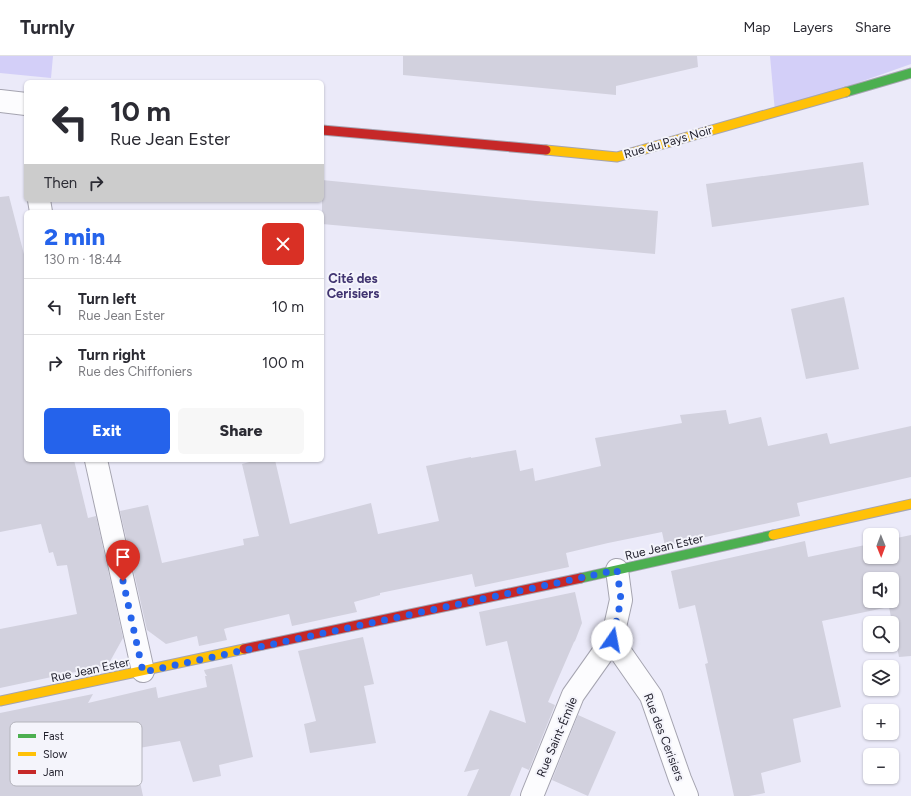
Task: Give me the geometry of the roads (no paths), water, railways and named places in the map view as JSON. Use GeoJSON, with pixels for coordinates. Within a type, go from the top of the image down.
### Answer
{"type":"FeatureCollection","features":[{"type":"Feature","properties":{"kind":"street","name":"Rue du Pays Noir"},"geometry":{"type":"LineString","coordinates":[[324,130],[617,157],[911,73]]}},
{"type":"Feature","properties":{"kind":"street"},"geometry":{"type":"LineString","coordinates":[[0,101],[24,104]]}},
{"type":"Feature","properties":{"kind":"street"},"geometry":{"type":"LineString","coordinates":[[96,462],[143,672]]}},
{"type":"Feature","properties":{"kind":"street","name":"Rue Jean Ester"},"geometry":{"type":"LineString","coordinates":[[0,701],[143,672],[617,570],[911,504]]}},
{"type":"Feature","properties":{"kind":"street","name":"Rue Saint-Émile"},"geometry":{"type":"LineString","coordinates":[[532,796],[574,695],[612,640],[621,600],[617,570]]}},
{"type":"Feature","properties":{"kind":"street","name":"Rue des Cerisiers"},"geometry":{"type":"LineString","coordinates":[[612,640],[651,696],[687,796]]}},
{"type":"Feature","properties":{"kind":"district","name":"Cité des Cerisiers"},"geometry":{"type":"Point","coordinates":[353,286]}}]}
